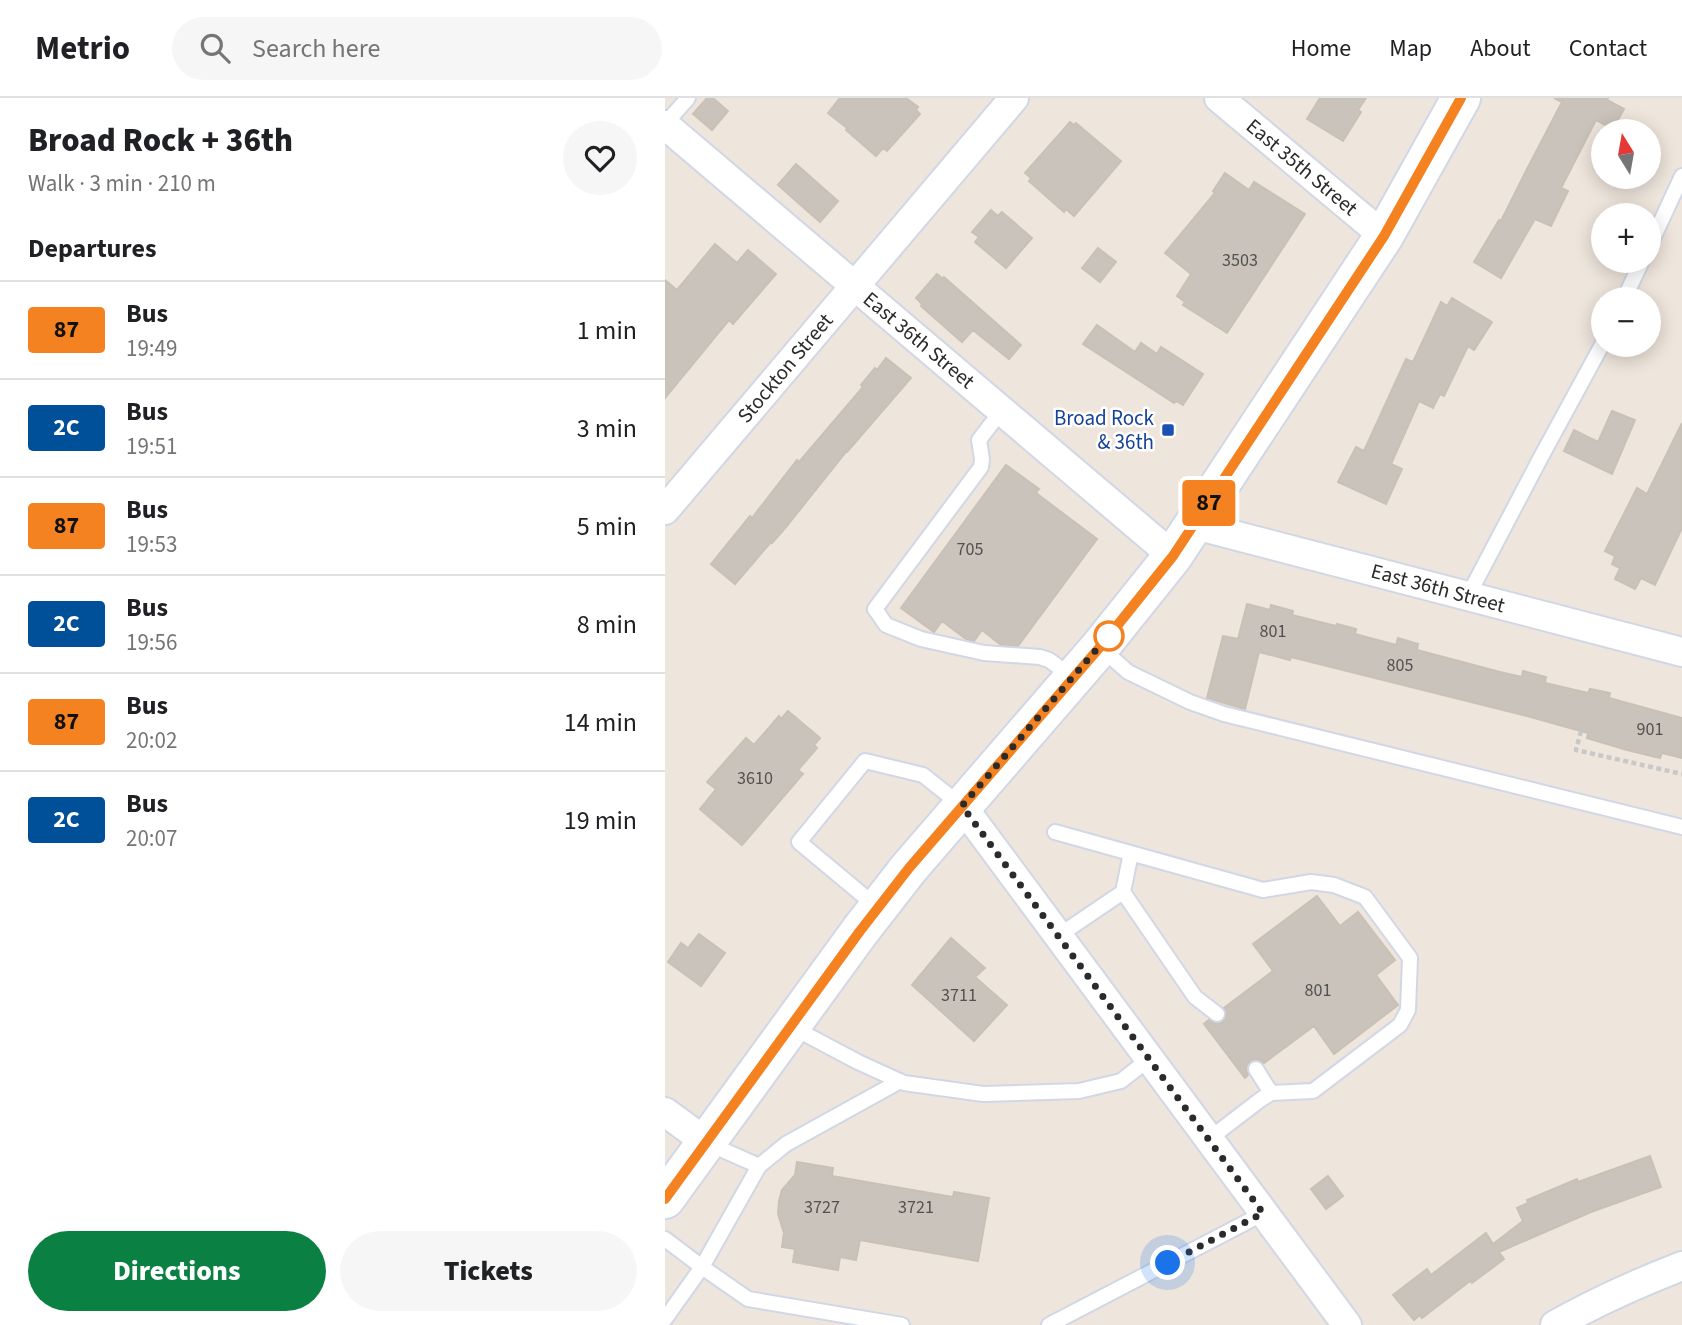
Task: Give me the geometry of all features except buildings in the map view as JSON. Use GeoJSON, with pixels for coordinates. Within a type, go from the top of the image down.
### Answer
{"type":"FeatureCollection","features":[{"type":"Feature","properties":{"kind":"main road"},"geometry":{"type":"LineString","coordinates":[[665,1199],[909,868],[1100,647],[1173,556],[1384,236],[1461,98]]}},
{"type":"Feature","properties":{"kind":"street","name":"Stockton Street"},"geometry":{"type":"LineString","coordinates":[[665,510],[1014,98]]}},
{"type":"Feature","properties":{"kind":"street","name":"East 35th Street"},"geometry":{"type":"LineString","coordinates":[[1219,98],[1384,236]]}},
{"type":"Feature","properties":{"kind":"street","name":"East 36th Street"},"geometry":{"type":"LineString","coordinates":[[665,125],[1173,556]]}},
{"type":"Feature","properties":{"kind":"street","name":"East 36th Street"},"geometry":{"type":"LineString","coordinates":[[1195,525],[1682,652]]}},
{"type":"Feature","properties":{"kind":"street"},"geometry":{"type":"LineString","coordinates":[[962,806],[1347,1325]]}},
{"type":"Feature","properties":{"kind":"street"},"geometry":{"type":"LineString","coordinates":[[665,1112],[706,1142]]}},
{"type":"Feature","properties":{"kind":"street"},"geometry":{"type":"LineString","coordinates":[[1555,1325],[1640,1282],[1682,1266]]}},
{"type":"Feature","properties":{"kind":"lane"},"geometry":{"type":"LineString","coordinates":[[665,125],[688,98]]}},
{"type":"Feature","properties":{"kind":"lane"},"geometry":{"type":"LineString","coordinates":[[1661,221],[1682,176]]}},
{"type":"Feature","properties":{"kind":"lane"},"geometry":{"type":"LineString","coordinates":[[1468,596],[1595,357]]}},
{"type":"Feature","properties":{"kind":"lane"},"geometry":{"type":"LineString","coordinates":[[1002,410],[979,440],[981,467],[875,609],[886,625],[921,639],[984,653],[1040,657],[1073,677]]}},
{"type":"Feature","properties":{"kind":"lane"},"geometry":{"type":"LineString","coordinates":[[1100,647],[1128,672],[1190,702],[1224,714],[1682,827]]}},
{"type":"Feature","properties":{"kind":"lane"},"geometry":{"type":"LineString","coordinates":[[878,908],[799,842],[865,761],[923,775],[962,806]]}},
{"type":"Feature","properties":{"kind":"lane"},"geometry":{"type":"LineString","coordinates":[[1055,832],[1263,890],[1311,882],[1334,886],[1365,897],[1410,958],[1408,1010],[1400,1025],[1313,1091],[1271,1093],[1209,1139]]}},
{"type":"Feature","properties":{"kind":"lane"},"geometry":{"type":"LineString","coordinates":[[1058,936],[1123,892],[1131,853]]}},
{"type":"Feature","properties":{"kind":"lane"},"geometry":{"type":"LineString","coordinates":[[1123,892],[1195,997],[1217,1014]]}},
{"type":"Feature","properties":{"kind":"lane"},"geometry":{"type":"LineString","coordinates":[[791,1026],[904,1083],[983,1094],[1079,1091],[1121,1081],[1149,1059]]}},
{"type":"Feature","properties":{"kind":"lane"},"geometry":{"type":"LineString","coordinates":[[1256,1069],[1271,1093]]}},
{"type":"Feature","properties":{"kind":"lane"},"geometry":{"type":"LineString","coordinates":[[665,1319],[702,1267],[759,1166],[786,1144],[900,1081]]}},
{"type":"Feature","properties":{"kind":"lane"},"geometry":{"type":"LineString","coordinates":[[706,1142],[759,1166]]}},
{"type":"Feature","properties":{"kind":"lane"},"geometry":{"type":"LineString","coordinates":[[1049,1325],[1263,1213]]}},
{"type":"Feature","properties":{"kind":"lane"},"geometry":{"type":"LineString","coordinates":[[665,1239],[748,1299],[902,1325]]}},
{"type":"Feature","properties":{"kind":"path"},"geometry":{"type":"LineString","coordinates":[[1581,731],[1576,750],[1682,774]]}},
{"type":"Feature","properties":{"kind":"bus line","name":"87"},"geometry":{"type":"LineString","coordinates":[[665,1199],[909,868],[1100,647],[1173,556],[1384,236],[1461,98]]}},
{"type":"Feature","properties":{"kind":"place","name":"Broad Rock & 36th"},"geometry":{"type":"Point","coordinates":[1168,430]}},
{"type":"Feature","properties":{"kind":"route"},"geometry":{"type":"LineString","coordinates":[[1109,636],[1114,629],[962,806],[1263,1213],[1168,1263]]}}]}
